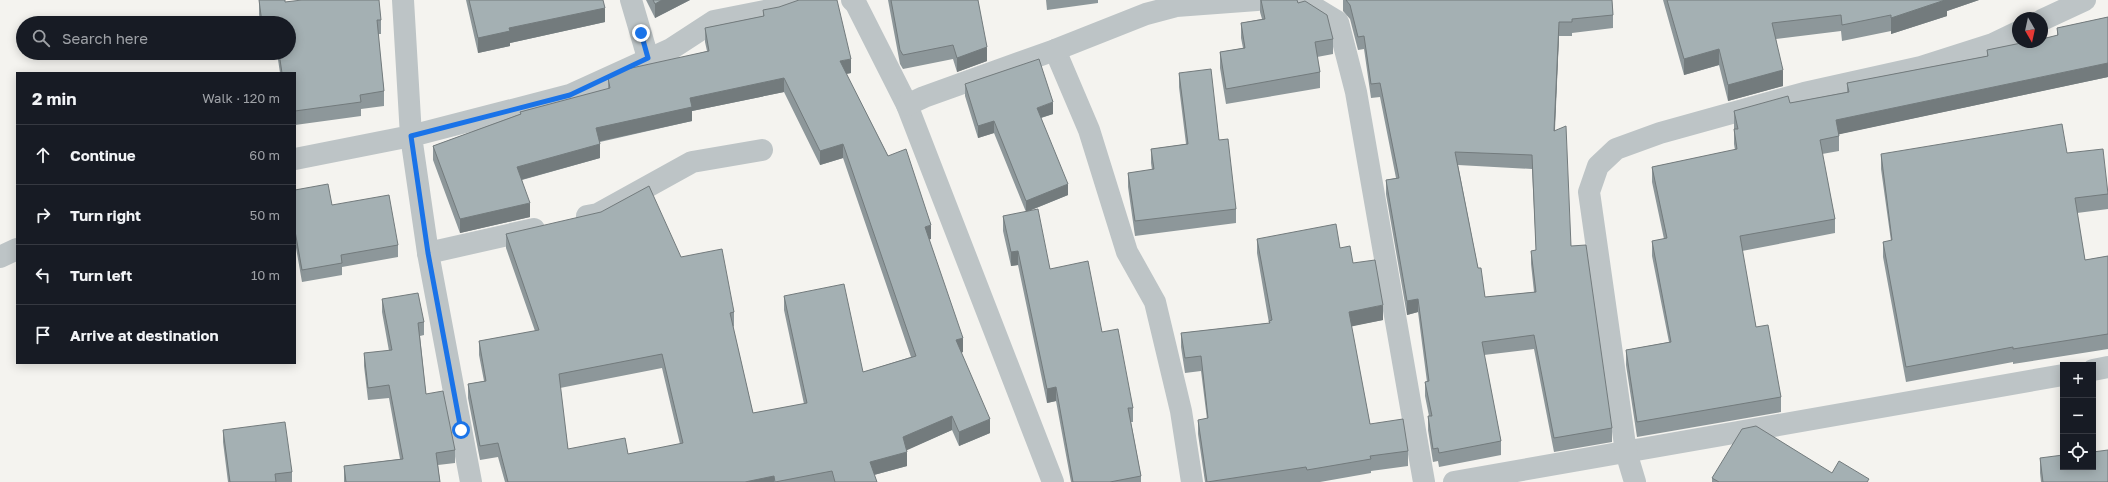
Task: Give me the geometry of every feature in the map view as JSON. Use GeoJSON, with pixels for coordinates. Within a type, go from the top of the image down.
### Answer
{"type":"FeatureCollection","features":[{"type":"Feature","properties":{"kind":"street"},"geometry":{"type":"LineString","coordinates":[[403,0],[411,136],[428,253],[471,482]]}},
{"type":"Feature","properties":{"kind":"street"},"geometry":{"type":"LineString","coordinates":[[631,0],[648,58]]}},
{"type":"Feature","properties":{"kind":"street"},"geometry":{"type":"LineString","coordinates":[[296,159],[411,136],[570,95],[648,58],[671,49],[714,21],[775,9],[805,0]]}},
{"type":"Feature","properties":{"kind":"street"},"geometry":{"type":"LineString","coordinates":[[852,0],[856,4],[907,105],[1053,482]]}},
{"type":"Feature","properties":{"kind":"street"},"geometry":{"type":"LineString","coordinates":[[907,105],[924,97],[1055,50],[1145,7],[1257,0]]}},
{"type":"Feature","properties":{"kind":"street"},"geometry":{"type":"LineString","coordinates":[[1302,0],[1338,22],[1356,92],[1424,482]]}},
{"type":"Feature","properties":{"kind":"street"},"geometry":{"type":"LineString","coordinates":[[2048,17],[2085,0]]}},
{"type":"Feature","properties":{"kind":"street"},"geometry":{"type":"LineString","coordinates":[[1634,482],[1626,452],[1589,192],[1598,166],[1616,149],[1660,133],[1804,93],[1921,67],[1993,44],[2012,35]]}},
{"type":"Feature","properties":{"kind":"street"},"geometry":{"type":"LineString","coordinates":[[1055,50],[1089,130],[1127,252],[1155,302],[1180,411],[1192,482]]}},
{"type":"Feature","properties":{"kind":"street"},"geometry":{"type":"LineString","coordinates":[[428,253],[598,214],[692,162],[762,150]]}},
{"type":"Feature","properties":{"kind":"street"},"geometry":{"type":"LineString","coordinates":[[0,257],[16,249]]}},
{"type":"Feature","properties":{"kind":"street"},"geometry":{"type":"LineString","coordinates":[[2096,369],[2108,367]]}},
{"type":"Feature","properties":{"kind":"street"},"geometry":{"type":"LineString","coordinates":[[1454,482],[2060,376]]}},
{"type":"Feature","properties":{"kind":"building"},"geometry":{"type":"Polygon","coordinates":[[[259,0],[285,0],[285,2],[302,0],[379,0],[381,20],[377,20],[384,91],[360,95],[361,102],[296,111],[296,72],[282,72],[280,60],[296,60],[296,16],[261,16],[259,0]]]}},
{"type":"Feature","properties":{"kind":"building"},"geometry":{"type":"Polygon","coordinates":[[[469,0],[603,0],[605,8],[509,28],[510,31],[478,38],[469,0]]]}},
{"type":"Feature","properties":{"kind":"building"},"geometry":{"type":"Polygon","coordinates":[[[653,0],[662,0],[655,4],[653,0]]]}},
{"type":"Feature","properties":{"kind":"building"},"geometry":{"type":"Polygon","coordinates":[[[799,0],[837,0],[851,59],[840,61],[888,156],[906,149],[931,225],[925,227],[963,338],[956,340],[990,419],[959,432],[952,416],[903,437],[907,452],[870,462],[877,482],[835,482],[832,471],[775,482],[774,476],[745,482],[508,482],[498,443],[480,446],[468,384],[486,381],[479,341],[539,330],[506,234],[601,212],[649,186],[681,257],[722,249],[734,312],[730,313],[753,413],[807,403],[784,296],[844,284],[863,372],[916,356],[843,144],[820,151],[784,78],[690,98],[692,107],[596,128],[600,144],[517,167],[530,203],[460,219],[433,146],[521,114],[520,112],[610,88],[608,78],[627,69],[709,51],[705,28],[764,16],[763,10],[779,7],[799,0]],[[662,354],[559,374],[568,449],[625,438],[628,454],[683,443],[662,354]]]}},
{"type":"Feature","properties":{"kind":"building"},"geometry":{"type":"Polygon","coordinates":[[[891,0],[978,0],[987,47],[957,58],[953,45],[903,55],[900,50],[891,0]]]}},
{"type":"Feature","properties":{"kind":"building"},"geometry":{"type":"Polygon","coordinates":[[[1261,0],[1297,0],[1298,3],[1305,1],[1327,15],[1333,39],[1315,42],[1320,72],[1226,89],[1220,52],[1245,48],[1241,23],[1265,19],[1261,0]]]}},
{"type":"Feature","properties":{"kind":"building"},"geometry":{"type":"Polygon","coordinates":[[[1346,0],[1612,0],[1613,15],[1572,19],[1572,22],[1559,22],[1554,131],[1566,126],[1571,246],[1586,245],[1612,428],[1554,438],[1534,335],[1482,342],[1501,441],[1439,453],[1438,448],[1433,449],[1428,416],[1432,416],[1425,382],[1429,381],[1418,299],[1407,301],[1386,180],[1399,178],[1380,83],[1371,84],[1364,36],[1358,37],[1350,5],[1346,0]],[[1455,152],[1478,268],[1481,268],[1485,297],[1536,292],[1531,251],[1536,250],[1532,155],[1455,152]]]}},
{"type":"Feature","properties":{"kind":"building"},"geometry":{"type":"Polygon","coordinates":[[[1667,0],[1945,0],[1891,18],[1891,15],[1842,25],[1841,15],[1772,23],[1783,70],[1728,85],[1719,49],[1684,59],[1667,0]]]}},
{"type":"Feature","properties":{"kind":"building"},"geometry":{"type":"Polygon","coordinates":[[[2108,17],[2108,63],[1836,120],[1839,136],[1820,140],[1835,219],[1740,236],[1756,327],[1768,325],[1781,397],[1637,422],[1626,350],[1671,342],[1652,241],[1667,238],[1652,167],[1737,149],[1734,129],[1738,129],[1734,111],[1788,96],[1790,103],[1849,92],[1847,83],[1988,56],[1987,50],[2012,45],[2012,48],[2048,48],[2048,38],[2058,35],[2057,28],[2108,17]]]}},
{"type":"Feature","properties":{"kind":"building"},"geometry":{"type":"Polygon","coordinates":[[[1039,59],[1053,102],[1037,108],[1068,184],[1026,201],[994,121],[978,126],[965,84],[1039,59]]]}},
{"type":"Feature","properties":{"kind":"building"},"geometry":{"type":"Polygon","coordinates":[[[1211,69],[1219,140],[1228,139],[1236,209],[1135,221],[1128,173],[1154,169],[1151,149],[1188,144],[1179,73],[1211,69]]]}},
{"type":"Feature","properties":{"kind":"building"},"geometry":{"type":"Polygon","coordinates":[[[2062,124],[2067,153],[2103,149],[2108,194],[2075,198],[2085,260],[2108,256],[2108,334],[2013,349],[2013,347],[1906,367],[1883,242],[1892,240],[1881,154],[2062,124]]]}},
{"type":"Feature","properties":{"kind":"building"},"geometry":{"type":"Polygon","coordinates":[[[328,184],[332,205],[389,195],[398,245],[341,255],[342,263],[302,270],[296,237],[296,190],[328,184]]]}},
{"type":"Feature","properties":{"kind":"building"},"geometry":{"type":"Polygon","coordinates":[[[1038,209],[1050,269],[1088,261],[1102,332],[1118,329],[1133,408],[1128,408],[1141,476],[1110,482],[1073,482],[1056,387],[1047,389],[1018,251],[1011,252],[1003,216],[1038,209]]]}},
{"type":"Feature","properties":{"kind":"building"},"geometry":{"type":"Polygon","coordinates":[[[1336,224],[1340,248],[1350,246],[1353,263],[1375,260],[1383,305],[1349,312],[1370,424],[1403,419],[1408,451],[1370,456],[1371,459],[1307,470],[1306,467],[1207,482],[1198,420],[1208,418],[1201,356],[1185,358],[1181,333],[1270,323],[1269,321],[1272,320],[1257,239],[1336,224]]]}},
{"type":"Feature","properties":{"kind":"building"},"geometry":{"type":"Polygon","coordinates":[[[418,293],[424,322],[418,323],[426,394],[443,391],[455,450],[436,453],[440,482],[346,482],[344,466],[403,459],[389,385],[368,388],[364,353],[392,350],[382,299],[418,293]]]}},
{"type":"Feature","properties":{"kind":"building"},"geometry":{"type":"Polygon","coordinates":[[[285,422],[292,472],[275,474],[276,482],[230,482],[223,430],[285,422]]]}},
{"type":"Feature","properties":{"kind":"building"},"geometry":{"type":"Polygon","coordinates":[[[1756,426],[1832,473],[1839,461],[1869,479],[1867,482],[1719,482],[1712,478],[1742,429],[1756,426]]]}},
{"type":"Feature","properties":{"kind":"building"},"geometry":{"type":"Polygon","coordinates":[[[2108,450],[2108,482],[2043,482],[2040,458],[2060,455],[2060,470],[2096,470],[2096,452],[2108,450]]]}},
{"type":"Feature","properties":{"kind":"route"},"geometry":{"type":"LineString","coordinates":[[461,430],[428,253],[411,136],[570,95],[648,58],[641,33]]}}]}
